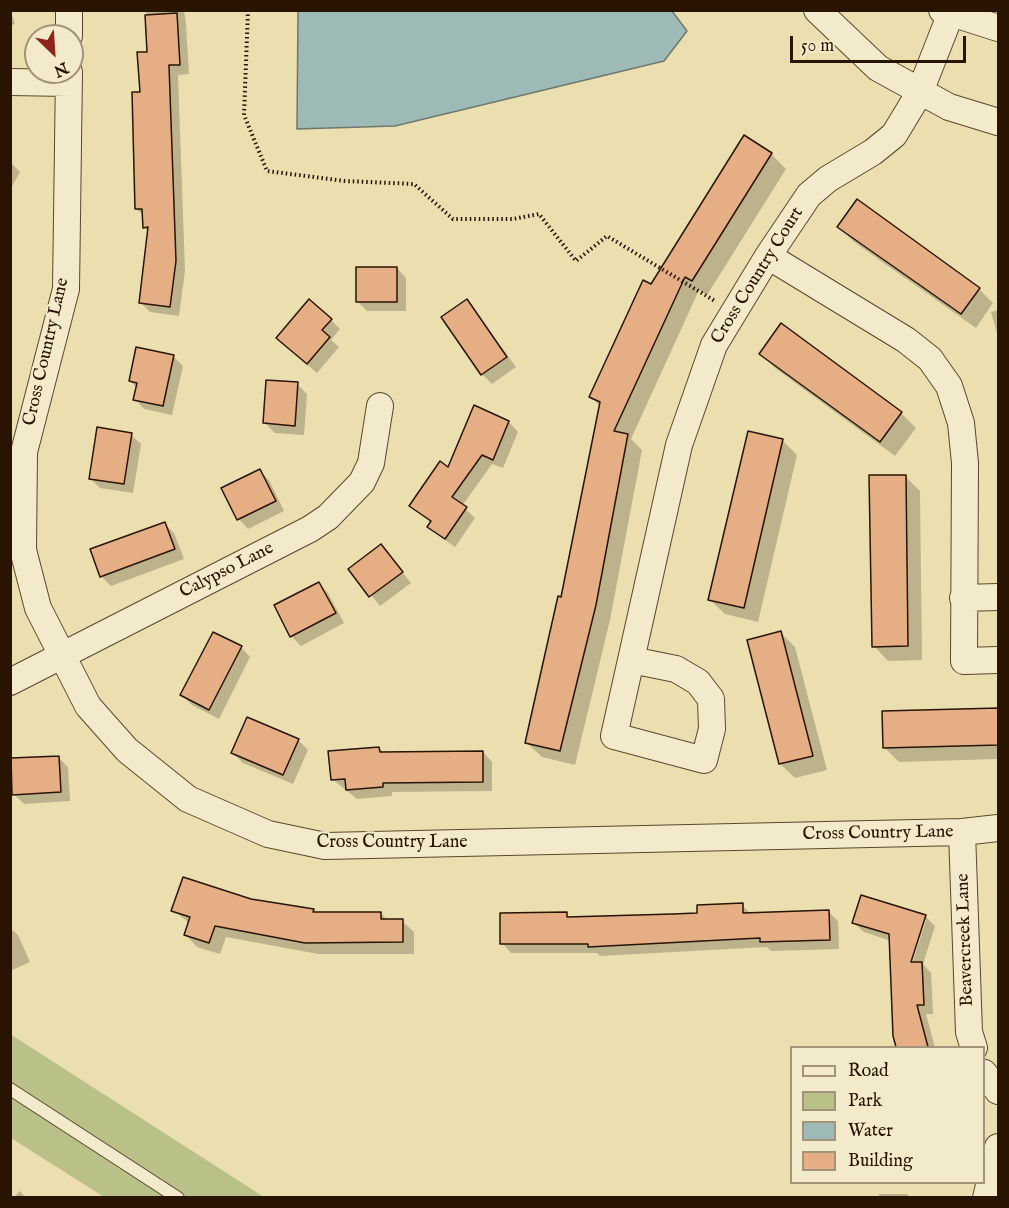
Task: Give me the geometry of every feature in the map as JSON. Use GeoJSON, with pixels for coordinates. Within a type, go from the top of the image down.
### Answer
{"type":"FeatureCollection","features":[{"type":"Feature","properties":{"kind":"street"},"geometry":{"type":"LineString","coordinates":[[817,10],[878,68],[949,106],[999,122]]}},
{"type":"Feature","properties":{"kind":"street","name":"Cross Country Court"},"geometry":{"type":"LineString","coordinates":[[631,660],[676,669],[698,682],[711,699],[712,729],[704,760],[614,736],[679,445],[714,345],[768,256],[809,195],[828,178],[873,152],[894,135],[920,92],[946,12]]}},
{"type":"Feature","properties":{"kind":"street"},"geometry":{"type":"LineString","coordinates":[[946,12],[999,28]]}},
{"type":"Feature","properties":{"kind":"street","name":"Cross Country Lane"},"geometry":{"type":"LineString","coordinates":[[69,84],[66,289],[17,451],[23,550],[38,608],[88,706],[127,750],[188,799],[268,834],[325,846],[962,832],[999,828]]}},
{"type":"Feature","properties":{"kind":"street"},"geometry":{"type":"LineString","coordinates":[[768,256],[906,340],[930,359],[949,386],[961,423],[965,463],[964,661],[999,660]]}},
{"type":"Feature","properties":{"kind":"street","name":"Calypso Lane"},"geometry":{"type":"LineString","coordinates":[[10,682],[310,529],[328,517],[362,482],[371,463],[380,406]]}},
{"type":"Feature","properties":{"kind":"street"},"geometry":{"type":"LineString","coordinates":[[963,598],[999,597]]}},
{"type":"Feature","properties":{"kind":"street","name":"Beavercreek Lane"},"geometry":{"type":"LineString","coordinates":[[962,832],[969,1032],[975,1046]]}},
{"type":"Feature","properties":{"kind":"street"},"geometry":{"type":"LineString","coordinates":[[985,1074],[999,1091]]}},
{"type":"Feature","properties":{"kind":"street"},"geometry":{"type":"LineString","coordinates":[[986,1197],[999,1147]]}},
{"type":"Feature","properties":{"kind":"lane"},"geometry":{"type":"LineString","coordinates":[[10,1089],[178,1197]]}},
{"type":"Feature","properties":{"kind":"path"},"geometry":{"type":"LineString","coordinates":[[248,10],[244,115],[267,171],[345,181],[414,184],[453,219],[513,219],[539,214],[576,261],[607,236],[734,312]]}},
{"type":"Feature","properties":{"kind":"green space"},"geometry":{"type":"Polygon","coordinates":[[[10,1034],[264,1197],[104,1197],[11,1138],[10,1034]]]}},
{"type":"Feature","properties":{"kind":"water"},"geometry":{"type":"Polygon","coordinates":[[[298,11],[672,11],[687,31],[664,61],[395,126],[297,129],[298,11]]]}},
{"type":"Feature","properties":{"kind":"building"},"geometry":{"type":"Polygon","coordinates":[[[177,13],[180,65],[169,65],[176,261],[170,307],[139,303],[148,227],[143,228],[142,209],[135,209],[132,92],[140,92],[137,52],[147,52],[145,15],[177,13]]]}},
{"type":"Feature","properties":{"kind":"building"},"geometry":{"type":"Polygon","coordinates":[[[744,135],[772,153],[692,281],[685,277],[614,431],[628,434],[596,605],[560,751],[525,743],[558,596],[561,597],[600,402],[589,397],[643,280],[651,284],[744,135]]]}},
{"type":"Feature","properties":{"kind":"building"},"geometry":{"type":"Polygon","coordinates":[[[857,199],[980,288],[961,314],[837,227],[857,199]]]}},
{"type":"Feature","properties":{"kind":"building"},"geometry":{"type":"Polygon","coordinates":[[[356,267],[397,267],[397,302],[356,302],[356,267]]]}},
{"type":"Feature","properties":{"kind":"building"},"geometry":{"type":"Polygon","coordinates":[[[309,299],[332,319],[322,330],[330,337],[307,364],[276,338],[309,299]]]}},
{"type":"Feature","properties":{"kind":"building"},"geometry":{"type":"Polygon","coordinates":[[[467,299],[507,357],[481,375],[441,317],[467,299]]]}},
{"type":"Feature","properties":{"kind":"building"},"geometry":{"type":"Polygon","coordinates":[[[781,323],[902,412],[880,442],[759,354],[781,323]]]}},
{"type":"Feature","properties":{"kind":"building"},"geometry":{"type":"Polygon","coordinates":[[[136,347],[174,355],[163,406],[133,400],[137,383],[129,381],[136,347]]]}},
{"type":"Feature","properties":{"kind":"building"},"geometry":{"type":"Polygon","coordinates":[[[266,380],[298,382],[295,426],[263,423],[266,380]]]}},
{"type":"Feature","properties":{"kind":"building"},"geometry":{"type":"Polygon","coordinates":[[[474,405],[509,421],[493,460],[482,455],[452,497],[467,507],[445,539],[427,527],[431,521],[409,506],[440,461],[448,467],[474,405]]]}},
{"type":"Feature","properties":{"kind":"building"},"geometry":{"type":"Polygon","coordinates":[[[97,427],[132,433],[124,484],[89,479],[97,427]]]}},
{"type":"Feature","properties":{"kind":"building"},"geometry":{"type":"Polygon","coordinates":[[[748,431],[783,439],[744,608],[708,600],[748,431]]]}},
{"type":"Feature","properties":{"kind":"building"},"geometry":{"type":"Polygon","coordinates":[[[260,469],[276,501],[237,520],[221,488],[260,469]]]}},
{"type":"Feature","properties":{"kind":"building"},"geometry":{"type":"Polygon","coordinates":[[[869,475],[906,475],[908,646],[872,647],[869,475]]]}},
{"type":"Feature","properties":{"kind":"building"},"geometry":{"type":"Polygon","coordinates":[[[165,522],[175,549],[100,577],[90,549],[165,522]]]}},
{"type":"Feature","properties":{"kind":"building"},"geometry":{"type":"Polygon","coordinates":[[[381,544],[403,572],[369,597],[348,569],[381,544]]]}},
{"type":"Feature","properties":{"kind":"building"},"geometry":{"type":"Polygon","coordinates":[[[319,582],[336,613],[290,637],[274,605],[319,582]]]}},
{"type":"Feature","properties":{"kind":"building"},"geometry":{"type":"Polygon","coordinates":[[[781,631],[813,756],[779,764],[747,640],[781,631]]]}},
{"type":"Feature","properties":{"kind":"building"},"geometry":{"type":"Polygon","coordinates":[[[213,632],[242,646],[209,710],[180,695],[213,632]]]}},
{"type":"Feature","properties":{"kind":"building"},"geometry":{"type":"Polygon","coordinates":[[[999,708],[999,745],[883,748],[882,711],[999,708]]]}},
{"type":"Feature","properties":{"kind":"building"},"geometry":{"type":"Polygon","coordinates":[[[247,717],[299,739],[283,775],[231,753],[247,717]]]}},
{"type":"Feature","properties":{"kind":"building"},"geometry":{"type":"Polygon","coordinates":[[[379,747],[380,752],[483,751],[483,782],[383,783],[383,787],[346,790],[345,779],[331,780],[328,751],[379,747]]]}},
{"type":"Feature","properties":{"kind":"building"},"geometry":{"type":"Polygon","coordinates":[[[59,756],[61,792],[12,795],[11,758],[59,756]]]}},
{"type":"Feature","properties":{"kind":"building"},"geometry":{"type":"Polygon","coordinates":[[[183,877],[251,899],[314,909],[313,912],[381,912],[381,919],[403,919],[403,942],[305,943],[215,926],[209,943],[184,935],[190,917],[171,911],[183,877]]]}},
{"type":"Feature","properties":{"kind":"building"},"geometry":{"type":"Polygon","coordinates":[[[861,895],[926,915],[911,962],[922,962],[924,1005],[917,1005],[928,1046],[896,1046],[893,1036],[889,934],[852,923],[861,895]]]}},
{"type":"Feature","properties":{"kind":"building"},"geometry":{"type":"Polygon","coordinates":[[[743,903],[743,913],[829,910],[830,940],[760,942],[760,938],[588,947],[588,944],[500,944],[500,913],[567,912],[567,917],[673,914],[697,913],[697,905],[743,903]]]}}]}
